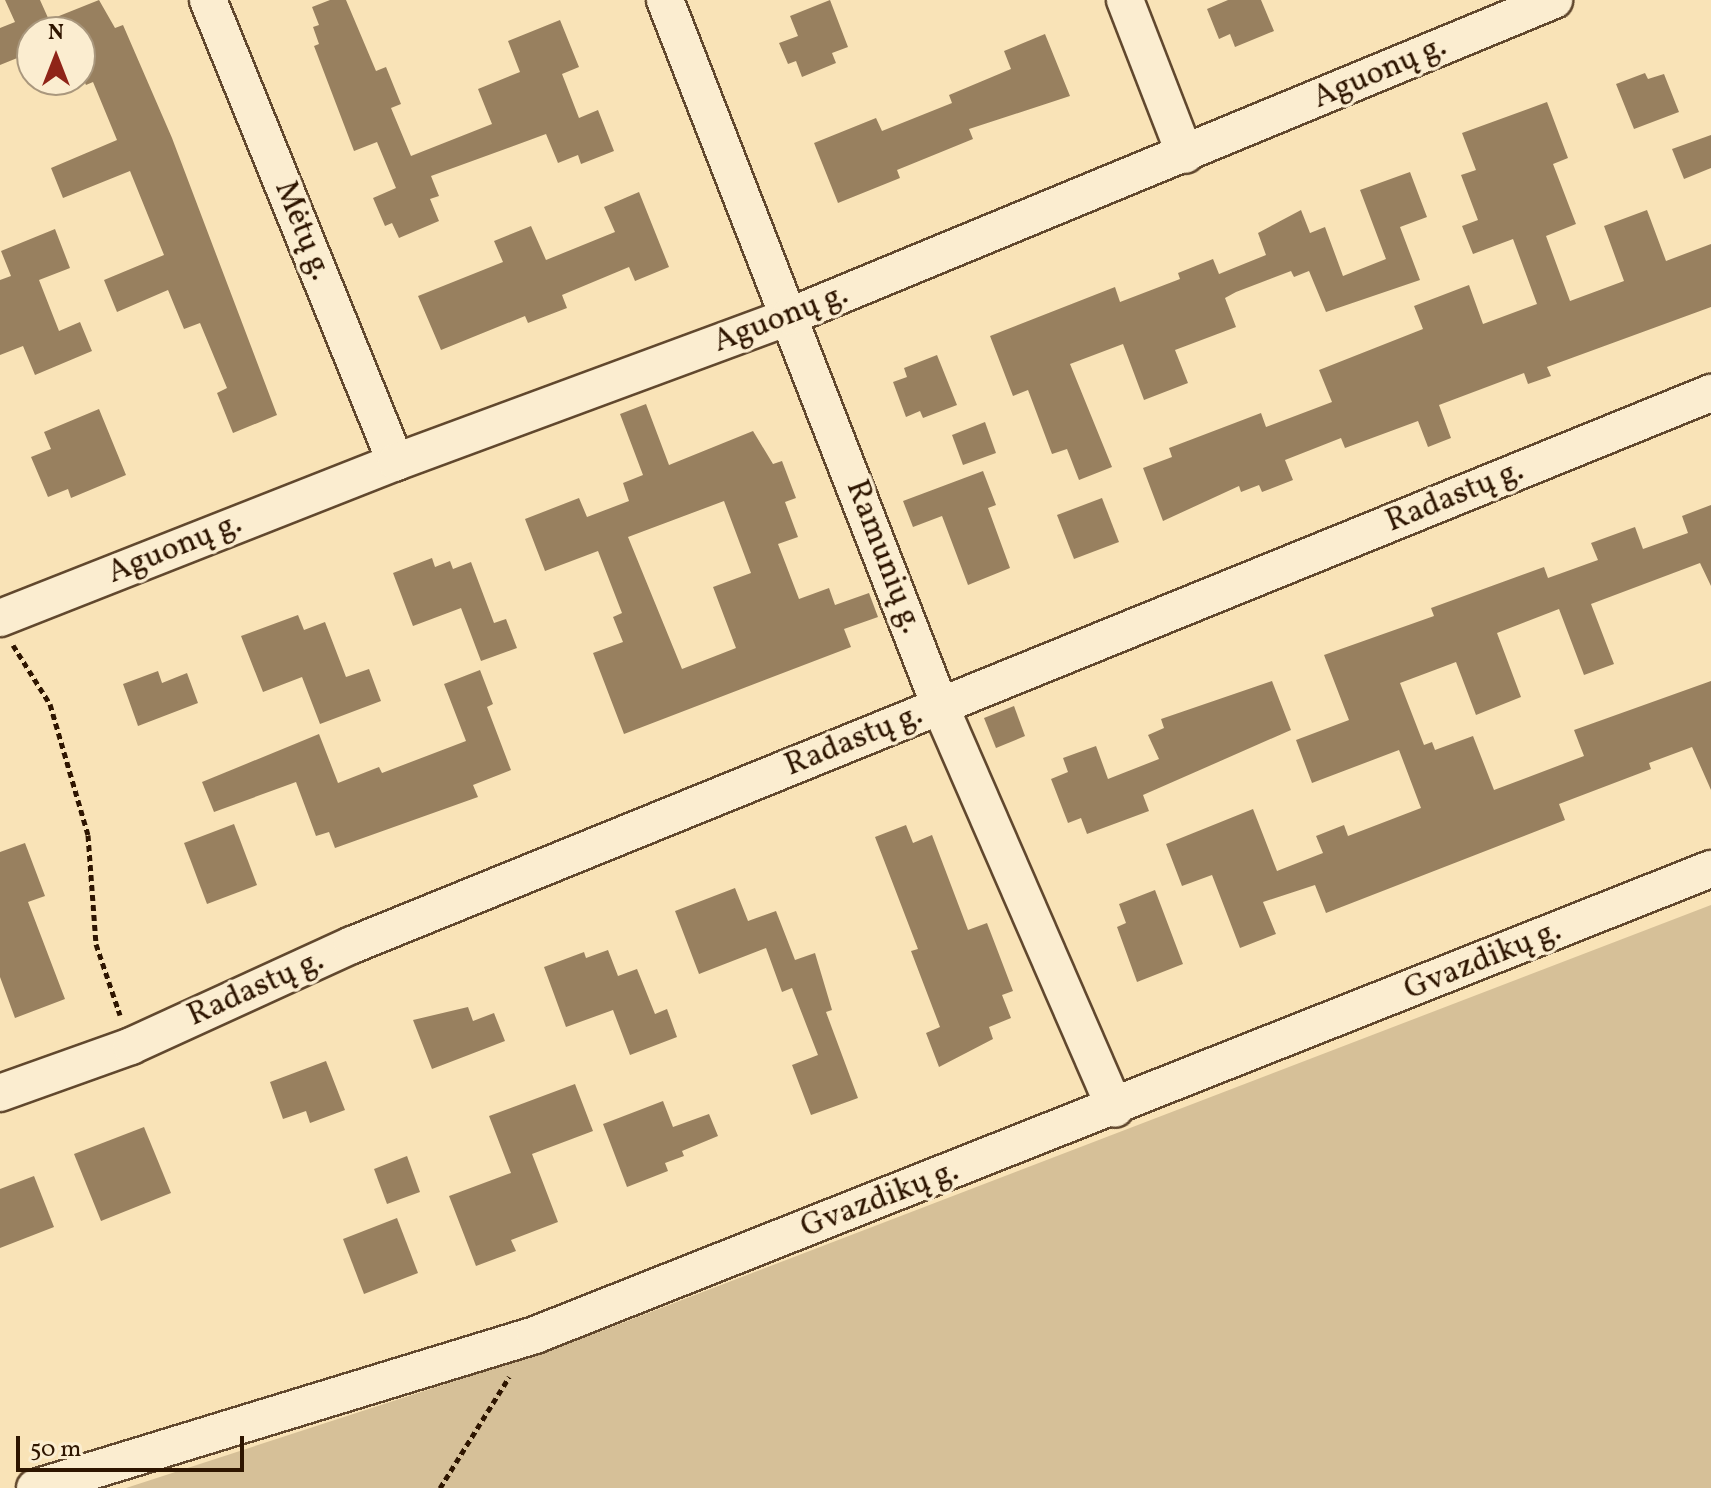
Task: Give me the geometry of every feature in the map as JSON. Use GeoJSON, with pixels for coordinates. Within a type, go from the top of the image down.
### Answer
{"type":"FeatureCollection","features":[{"type":"Feature","properties":{"kind":"street","name":"Mėtų g."},"geometry":{"type":"LineString","coordinates":[[208,0],[396,462]]}},
{"type":"Feature","properties":{"kind":"street","name":"Ramunių g."},"geometry":{"type":"LineString","coordinates":[[665,0],[940,706],[1115,1109]]}},
{"type":"Feature","properties":{"kind":"street"},"geometry":{"type":"LineString","coordinates":[[1125,0],[1185,155]]}},
{"type":"Feature","properties":{"kind":"street","name":"Aguonų g."},"geometry":{"type":"LineString","coordinates":[[4,628],[396,462],[790,316],[1554,0]]}},
{"type":"Feature","properties":{"kind":"street","name":"Radastų g."},"geometry":{"type":"LineString","coordinates":[[0,1093],[131,1046],[352,945],[1711,393]]}},
{"type":"Feature","properties":{"kind":"street","name":"Gvazdikų g."},"geometry":{"type":"LineString","coordinates":[[35,1488],[535,1335],[1115,1109],[1711,869]]}},
{"type":"Feature","properties":{"kind":"path"},"geometry":{"type":"LineString","coordinates":[[4,628],[50,704],[88,835],[96,944],[131,1046]]}},
{"type":"Feature","properties":{"kind":"path"},"geometry":{"type":"LineString","coordinates":[[440,1488],[535,1335]]}},
{"type":"Feature","properties":{"kind":"shaded area"},"geometry":{"type":"Polygon","coordinates":[[[1711,905],[1711,1488],[126,1488],[562,1346],[1711,905]]]}},
{"type":"Feature","properties":{"kind":"building"},"geometry":{"type":"Polygon","coordinates":[[[5,0],[40,0],[47,16],[16,16],[16,58],[0,65],[0,28],[15,22],[5,0]]]}},
{"type":"Feature","properties":{"kind":"building"},"geometry":{"type":"Polygon","coordinates":[[[99,0],[115,28],[123,25],[172,138],[277,415],[233,433],[217,393],[227,388],[200,323],[184,329],[168,290],[117,312],[104,280],[164,255],[130,171],[63,198],[51,168],[117,140],[96,89],[96,16],[59,16],[99,0]]]}},
{"type":"Feature","properties":{"kind":"building"},"geometry":{"type":"Polygon","coordinates":[[[330,0],[346,0],[376,71],[386,67],[401,104],[391,108],[411,156],[492,124],[478,89],[520,72],[508,41],[560,20],[579,67],[562,74],[579,118],[598,110],[614,151],[581,164],[578,155],[558,163],[546,134],[431,176],[439,196],[430,199],[439,221],[399,238],[392,223],[385,226],[373,198],[396,188],[377,142],[354,151],[314,46],[319,44],[313,27],[319,25],[312,7],[330,0]]]}},
{"type":"Feature","properties":{"kind":"building"},"geometry":{"type":"Polygon","coordinates":[[[830,0],[848,47],[832,53],[836,63],[802,77],[796,61],[788,64],[779,43],[798,36],[790,16],[830,0]]]}},
{"type":"Feature","properties":{"kind":"building"},"geometry":{"type":"Polygon","coordinates":[[[1228,0],[1261,0],[1274,31],[1235,47],[1230,34],[1219,39],[1207,9],[1228,0]]]}},
{"type":"Feature","properties":{"kind":"building"},"geometry":{"type":"Polygon","coordinates":[[[1045,34],[1070,96],[969,129],[973,139],[897,170],[900,178],[838,203],[814,143],[876,118],[882,131],[952,103],[949,95],[1011,69],[1004,51],[1045,34]]]}},
{"type":"Feature","properties":{"kind":"building"},"geometry":{"type":"Polygon","coordinates":[[[1645,73],[1648,79],[1664,74],[1679,112],[1634,129],[1616,84],[1645,73]]]}},
{"type":"Feature","properties":{"kind":"building"},"geometry":{"type":"Polygon","coordinates":[[[1547,102],[1568,158],[1553,164],[1576,224],[1546,236],[1570,301],[1624,281],[1604,226],[1647,210],[1666,261],[1711,244],[1711,307],[1547,367],[1551,376],[1528,384],[1524,373],[1439,405],[1451,438],[1428,447],[1418,421],[1345,448],[1341,438],[1285,460],[1293,480],[1262,492],[1259,485],[1241,492],[1239,486],[1163,521],[1143,468],[1172,457],[1169,448],[1261,413],[1266,427],[1332,402],[1319,370],[1423,329],[1414,306],[1469,285],[1483,324],[1537,304],[1513,239],[1473,254],[1462,226],[1478,220],[1461,175],[1476,170],[1462,133],[1547,102]]]}},
{"type":"Feature","properties":{"kind":"building"},"geometry":{"type":"Polygon","coordinates":[[[1711,135],[1711,168],[1684,179],[1672,149],[1711,135]]]}},
{"type":"Feature","properties":{"kind":"building"},"geometry":{"type":"Polygon","coordinates":[[[1410,172],[1427,217],[1400,227],[1420,280],[1326,312],[1309,271],[1294,277],[1291,271],[1236,292],[1225,298],[1236,327],[1175,350],[1188,383],[1144,400],[1123,344],[1070,364],[1112,467],[1079,480],[1067,449],[1052,454],[1028,390],[1013,396],[990,336],[1115,287],[1120,302],[1180,279],[1178,273],[1213,259],[1219,274],[1266,255],[1258,233],[1301,210],[1310,233],[1325,227],[1343,276],[1386,259],[1360,190],[1410,172]]]}},
{"type":"Feature","properties":{"kind":"building"},"geometry":{"type":"Polygon","coordinates":[[[639,192],[669,267],[635,281],[629,267],[562,295],[567,308],[528,323],[525,316],[441,350],[418,296],[503,262],[494,241],[531,226],[546,260],[615,232],[604,207],[639,192]]]}},
{"type":"Feature","properties":{"kind":"building"},"geometry":{"type":"Polygon","coordinates":[[[55,229],[70,268],[39,280],[59,331],[80,322],[92,351],[35,375],[23,346],[0,355],[0,280],[11,276],[1,251],[55,229]]]}},
{"type":"Feature","properties":{"kind":"building"},"geometry":{"type":"Polygon","coordinates":[[[937,355],[957,405],[923,418],[920,411],[906,417],[893,382],[907,377],[904,368],[937,355]]]}},
{"type":"Feature","properties":{"kind":"building"},"geometry":{"type":"Polygon","coordinates":[[[646,404],[669,465],[753,431],[773,464],[782,461],[796,498],[785,502],[798,537],[778,544],[799,599],[829,588],[835,605],[869,593],[878,617],[844,629],[851,647],[624,734],[593,653],[623,642],[613,617],[622,613],[598,551],[545,571],[525,519],[579,498],[587,517],[629,501],[623,483],[643,475],[620,414],[646,404]],[[724,501],[628,537],[682,669],[736,648],[713,587],[751,573],[724,501]]]}},
{"type":"Feature","properties":{"kind":"building"},"geometry":{"type":"Polygon","coordinates":[[[99,409],[126,475],[71,498],[68,489],[48,497],[31,457],[51,449],[44,432],[99,409]]]}},
{"type":"Feature","properties":{"kind":"building"},"geometry":{"type":"Polygon","coordinates":[[[985,422],[996,453],[963,465],[952,435],[985,422]]]}},
{"type":"Feature","properties":{"kind":"building"},"geometry":{"type":"Polygon","coordinates":[[[983,471],[996,505],[988,508],[1010,568],[968,585],[942,516],[913,527],[903,501],[983,471]]]}},
{"type":"Feature","properties":{"kind":"building"},"geometry":{"type":"Polygon","coordinates":[[[1102,498],[1119,542],[1074,559],[1057,515],[1102,498]]]}},
{"type":"Feature","properties":{"kind":"building"},"geometry":{"type":"Polygon","coordinates":[[[1711,505],[1711,586],[1700,563],[1591,604],[1614,664],[1584,675],[1559,609],[1497,633],[1521,697],[1476,715],[1456,662],[1400,683],[1424,745],[1432,742],[1435,750],[1473,736],[1494,790],[1584,756],[1574,730],[1711,681],[1711,790],[1692,747],[1649,763],[1651,769],[1559,804],[1565,820],[1326,913],[1315,885],[1263,902],[1276,934],[1240,948],[1212,875],[1182,886],[1166,844],[1253,809],[1277,871],[1323,853],[1316,836],[1344,825],[1348,836],[1421,808],[1399,750],[1312,783],[1296,740],[1349,720],[1324,655],[1434,616],[1431,608],[1544,567],[1548,578],[1598,560],[1591,543],[1635,527],[1643,549],[1688,533],[1682,516],[1711,505]]]}},
{"type":"Feature","properties":{"kind":"building"},"geometry":{"type":"Polygon","coordinates":[[[432,558],[435,567],[450,561],[453,569],[471,562],[494,623],[506,619],[517,648],[481,661],[461,608],[413,626],[393,573],[432,558]]]}},
{"type":"Feature","properties":{"kind":"building"},"geometry":{"type":"Polygon","coordinates":[[[298,615],[304,630],[325,622],[346,677],[369,669],[381,701],[320,724],[302,677],[263,692],[241,636],[298,615]]]}},
{"type":"Feature","properties":{"kind":"building"},"geometry":{"type":"Polygon","coordinates":[[[480,670],[493,704],[487,707],[511,770],[473,785],[478,797],[335,848],[329,832],[316,836],[296,782],[214,812],[202,782],[319,734],[338,783],[379,767],[382,773],[466,741],[444,684],[480,670]]]}},
{"type":"Feature","properties":{"kind":"building"},"geometry":{"type":"Polygon","coordinates":[[[158,671],[162,683],[187,673],[198,703],[138,726],[123,684],[158,671]]]}},
{"type":"Feature","properties":{"kind":"building"},"geometry":{"type":"Polygon","coordinates":[[[1272,681],[1291,730],[1143,795],[1149,811],[1087,834],[1081,818],[1068,823],[1051,779],[1068,772],[1063,758],[1096,746],[1108,779],[1159,759],[1148,735],[1164,728],[1161,719],[1272,681]]]}},
{"type":"Feature","properties":{"kind":"building"},"geometry":{"type":"Polygon","coordinates":[[[1014,706],[1025,736],[996,748],[984,718],[1014,706]]]}},
{"type":"Feature","properties":{"kind":"building"},"geometry":{"type":"Polygon","coordinates":[[[234,824],[257,885],[207,904],[184,843],[234,824]]]}},
{"type":"Feature","properties":{"kind":"building"},"geometry":{"type":"Polygon","coordinates":[[[906,825],[913,843],[932,835],[968,930],[987,923],[1013,991],[1002,995],[1011,1018],[989,1027],[993,1039],[939,1067],[926,1033],[940,1027],[911,951],[918,949],[875,837],[906,825]]]}},
{"type":"Feature","properties":{"kind":"building"},"geometry":{"type":"Polygon","coordinates":[[[25,843],[45,896],[28,902],[65,999],[15,1018],[0,977],[0,852],[25,843]]]}},
{"type":"Feature","properties":{"kind":"building"},"geometry":{"type":"Polygon","coordinates":[[[735,888],[748,921],[776,911],[795,960],[815,953],[832,1010],[826,1012],[858,1098],[811,1115],[792,1065],[818,1055],[792,988],[782,992],[766,948],[699,974],[675,911],[735,888]]]}},
{"type":"Feature","properties":{"kind":"building"},"geometry":{"type":"Polygon","coordinates":[[[1155,890],[1183,964],[1137,982],[1117,927],[1126,923],[1119,904],[1155,890]]]}},
{"type":"Feature","properties":{"kind":"building"},"geometry":{"type":"Polygon","coordinates":[[[608,950],[618,976],[637,969],[655,1014],[667,1009],[677,1037],[630,1055],[613,1010],[566,1027],[544,967],[584,952],[586,958],[608,950]]]}},
{"type":"Feature","properties":{"kind":"building"},"geometry":{"type":"Polygon","coordinates":[[[468,1007],[473,1021],[494,1013],[505,1041],[432,1069],[413,1020],[468,1007]]]}},
{"type":"Feature","properties":{"kind":"building"},"geometry":{"type":"Polygon","coordinates":[[[326,1061],[345,1110],[310,1123],[306,1111],[283,1119],[270,1082],[326,1061]]]}},
{"type":"Feature","properties":{"kind":"building"},"geometry":{"type":"Polygon","coordinates":[[[575,1084],[593,1131],[532,1154],[558,1222],[511,1240],[516,1251],[476,1266],[449,1196],[511,1173],[489,1116],[575,1084]]]}},
{"type":"Feature","properties":{"kind":"building"},"geometry":{"type":"Polygon","coordinates":[[[663,1101],[673,1127],[709,1114],[718,1136],[682,1151],[684,1156],[665,1163],[668,1171],[627,1187],[603,1124],[663,1101]]]}},
{"type":"Feature","properties":{"kind":"building"},"geometry":{"type":"Polygon","coordinates":[[[144,1127],[171,1193],[101,1221],[74,1154],[144,1127]]]}},
{"type":"Feature","properties":{"kind":"building"},"geometry":{"type":"Polygon","coordinates":[[[407,1156],[420,1192],[387,1204],[374,1169],[407,1156]]]}},
{"type":"Feature","properties":{"kind":"building"},"geometry":{"type":"Polygon","coordinates":[[[34,1176],[54,1227],[0,1248],[0,1189],[34,1176]]]}},
{"type":"Feature","properties":{"kind":"building"},"geometry":{"type":"Polygon","coordinates":[[[397,1218],[418,1273],[364,1294],[343,1239],[397,1218]]]}}]}
